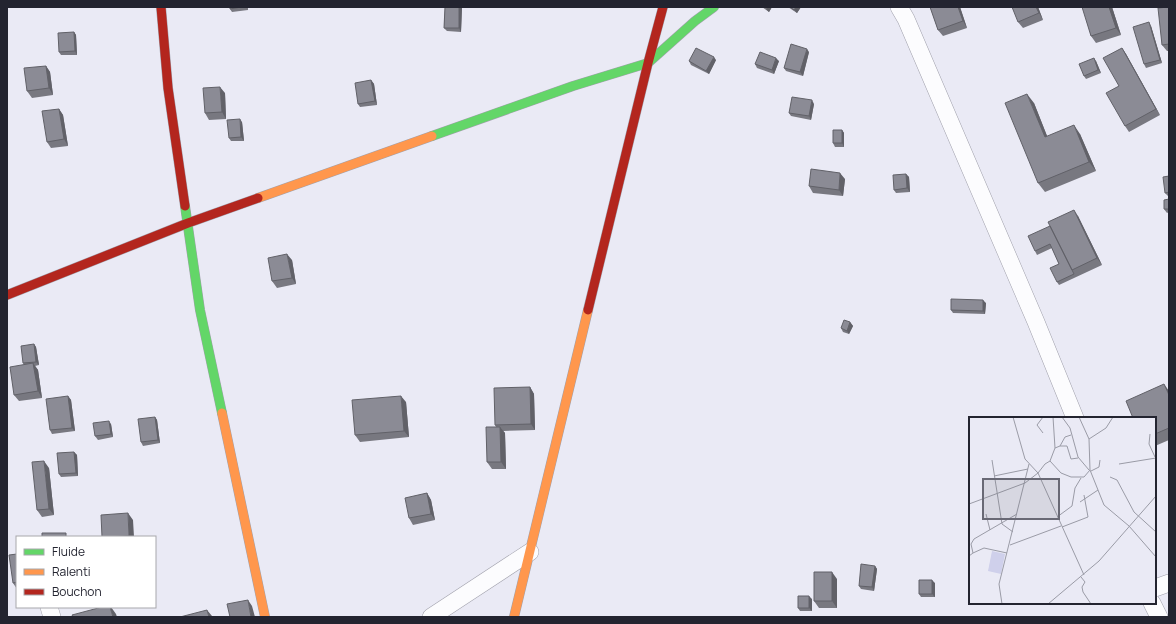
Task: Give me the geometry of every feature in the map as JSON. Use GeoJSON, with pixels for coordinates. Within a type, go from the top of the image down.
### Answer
{"type":"FeatureCollection","features":[{"type":"Feature","properties":{"kind":"street"},"geometry":{"type":"LineString","coordinates":[[161,7],[168,88],[200,310],[265,617]]}},
{"type":"Feature","properties":{"kind":"street"},"geometry":{"type":"LineString","coordinates":[[514,617],[648,63],[663,7]]}},
{"type":"Feature","properties":{"kind":"street"},"geometry":{"type":"LineString","coordinates":[[7,295],[188,223],[573,86],[648,63],[695,21],[714,7]]}},
{"type":"Feature","properties":{"kind":"street"},"geometry":{"type":"LineString","coordinates":[[899,7],[1036,322],[1075,417]]}},
{"type":"Feature","properties":{"kind":"street"},"geometry":{"type":"LineString","coordinates":[[432,617],[530,552]]}},
{"type":"Feature","properties":{"kind":"street"},"geometry":{"type":"LineString","coordinates":[[1156,588],[1169,582]]}},
{"type":"Feature","properties":{"kind":"street"},"geometry":{"type":"LineString","coordinates":[[1152,604],[1158,617]]}},
{"type":"Feature","properties":{"kind":"building"},"geometry":{"type":"Polygon","coordinates":[[[230,7],[241,7],[230,9],[230,7]]]}},
{"type":"Feature","properties":{"kind":"building"},"geometry":{"type":"Polygon","coordinates":[[[445,7],[459,7],[459,28],[444,28],[445,7]]]}},
{"type":"Feature","properties":{"kind":"building"},"geometry":{"type":"Polygon","coordinates":[[[930,7],[958,7],[963,21],[938,30],[930,7]]]}},
{"type":"Feature","properties":{"kind":"building"},"geometry":{"type":"Polygon","coordinates":[[[1012,7],[1036,7],[1039,13],[1018,22],[1012,7]]]}},
{"type":"Feature","properties":{"kind":"building"},"geometry":{"type":"Polygon","coordinates":[[[1082,7],[1109,7],[1116,28],[1091,36],[1082,7]]]}},
{"type":"Feature","properties":{"kind":"building"},"geometry":{"type":"Polygon","coordinates":[[[1169,7],[1169,44],[1162,45],[1158,8],[1169,7]]]}},
{"type":"Feature","properties":{"kind":"building"},"geometry":{"type":"Polygon","coordinates":[[[1149,22],[1160,60],[1144,64],[1133,27],[1149,22]]]}},
{"type":"Feature","properties":{"kind":"building"},"geometry":{"type":"Polygon","coordinates":[[[74,32],[75,51],[59,52],[58,33],[74,32]]]}},
{"type":"Feature","properties":{"kind":"building"},"geometry":{"type":"Polygon","coordinates":[[[791,44],[807,49],[800,72],[784,68],[791,44]]]}},
{"type":"Feature","properties":{"kind":"building"},"geometry":{"type":"Polygon","coordinates":[[[696,48],[714,57],[706,71],[689,61],[696,48]]]}},
{"type":"Feature","properties":{"kind":"building"},"geometry":{"type":"Polygon","coordinates":[[[1122,48],[1156,109],[1125,126],[1106,93],[1119,86],[1103,58],[1122,48]]]}},
{"type":"Feature","properties":{"kind":"building"},"geometry":{"type":"Polygon","coordinates":[[[760,52],[776,58],[772,70],[755,64],[760,52]]]}},
{"type":"Feature","properties":{"kind":"building"},"geometry":{"type":"Polygon","coordinates":[[[1094,58],[1098,70],[1084,76],[1079,64],[1094,58]]]}},
{"type":"Feature","properties":{"kind":"building"},"geometry":{"type":"Polygon","coordinates":[[[46,66],[49,88],[27,91],[24,68],[46,66]]]}},
{"type":"Feature","properties":{"kind":"building"},"geometry":{"type":"Polygon","coordinates":[[[371,80],[375,101],[358,104],[355,83],[371,80]]]}},
{"type":"Feature","properties":{"kind":"building"},"geometry":{"type":"Polygon","coordinates":[[[220,87],[222,112],[205,113],[203,88],[220,87]]]}},
{"type":"Feature","properties":{"kind":"building"},"geometry":{"type":"Polygon","coordinates":[[[1027,94],[1045,137],[1074,125],[1089,162],[1038,183],[1005,103],[1027,94]]]}},
{"type":"Feature","properties":{"kind":"building"},"geometry":{"type":"Polygon","coordinates":[[[792,97],[812,100],[809,116],[789,113],[792,97]]]}},
{"type":"Feature","properties":{"kind":"building"},"geometry":{"type":"Polygon","coordinates":[[[59,109],[64,139],[47,142],[42,111],[59,109]]]}},
{"type":"Feature","properties":{"kind":"building"},"geometry":{"type":"Polygon","coordinates":[[[240,119],[241,137],[229,138],[227,120],[240,119]]]}},
{"type":"Feature","properties":{"kind":"building"},"geometry":{"type":"Polygon","coordinates":[[[833,130],[842,130],[842,143],[833,143],[833,130]]]}},
{"type":"Feature","properties":{"kind":"building"},"geometry":{"type":"Polygon","coordinates":[[[811,169],[840,173],[839,190],[809,186],[811,169]]]}},
{"type":"Feature","properties":{"kind":"building"},"geometry":{"type":"Polygon","coordinates":[[[906,174],[907,188],[894,190],[893,175],[906,174]]]}},
{"type":"Feature","properties":{"kind":"building"},"geometry":{"type":"Polygon","coordinates":[[[1169,176],[1169,192],[1165,193],[1163,177],[1169,176]]]}},
{"type":"Feature","properties":{"kind":"building"},"geometry":{"type":"Polygon","coordinates":[[[1169,199],[1169,209],[1164,209],[1164,200],[1169,199]]]}},
{"type":"Feature","properties":{"kind":"building"},"geometry":{"type":"Polygon","coordinates":[[[1074,210],[1097,258],[1072,270],[1048,222],[1074,210]]]}},
{"type":"Feature","properties":{"kind":"building"},"geometry":{"type":"Polygon","coordinates":[[[1050,226],[1074,274],[1057,282],[1050,268],[1059,264],[1050,244],[1035,251],[1028,236],[1050,226]]]}},
{"type":"Feature","properties":{"kind":"building"},"geometry":{"type":"Polygon","coordinates":[[[287,254],[292,278],[272,281],[268,258],[287,254]]]}},
{"type":"Feature","properties":{"kind":"building"},"geometry":{"type":"Polygon","coordinates":[[[951,299],[983,300],[983,311],[951,310],[951,299]]]}},
{"type":"Feature","properties":{"kind":"building"},"geometry":{"type":"Polygon","coordinates":[[[844,320],[850,322],[847,331],[841,328],[844,320]]]}},
{"type":"Feature","properties":{"kind":"building"},"geometry":{"type":"Polygon","coordinates":[[[34,344],[36,362],[23,363],[21,346],[34,344]]]}},
{"type":"Feature","properties":{"kind":"building"},"geometry":{"type":"Polygon","coordinates":[[[33,363],[38,391],[14,395],[10,367],[33,363]]]}},
{"type":"Feature","properties":{"kind":"building"},"geometry":{"type":"Polygon","coordinates":[[[1164,384],[1169,395],[1169,428],[1156,434],[1156,417],[1133,417],[1126,401],[1164,384]]]}},
{"type":"Feature","properties":{"kind":"building"},"geometry":{"type":"Polygon","coordinates":[[[530,387],[531,424],[495,425],[494,388],[530,387]]]}},
{"type":"Feature","properties":{"kind":"building"},"geometry":{"type":"Polygon","coordinates":[[[68,396],[72,428],[50,430],[46,399],[68,396]]]}},
{"type":"Feature","properties":{"kind":"building"},"geometry":{"type":"Polygon","coordinates":[[[401,396],[404,431],[355,435],[352,400],[401,396]]]}},
{"type":"Feature","properties":{"kind":"building"},"geometry":{"type":"Polygon","coordinates":[[[155,417],[158,440],[141,442],[138,419],[155,417]]]}},
{"type":"Feature","properties":{"kind":"building"},"geometry":{"type":"Polygon","coordinates":[[[109,421],[111,434],[95,436],[93,423],[109,421]]]}},
{"type":"Feature","properties":{"kind":"building"},"geometry":{"type":"Polygon","coordinates":[[[486,427],[500,427],[501,462],[487,462],[486,427]]]}},
{"type":"Feature","properties":{"kind":"building"},"geometry":{"type":"Polygon","coordinates":[[[74,452],[76,473],[59,474],[57,453],[74,452]]]}},
{"type":"Feature","properties":{"kind":"building"},"geometry":{"type":"Polygon","coordinates":[[[44,461],[49,509],[37,510],[32,462],[44,461]]]}},
{"type":"Feature","properties":{"kind":"building"},"geometry":{"type":"Polygon","coordinates":[[[427,493],[431,514],[409,518],[405,498],[427,493]]]}},
{"type":"Feature","properties":{"kind":"building"},"geometry":{"type":"Polygon","coordinates":[[[128,513],[129,536],[102,536],[101,515],[128,513]]]}},
{"type":"Feature","properties":{"kind":"building"},"geometry":{"type":"Polygon","coordinates":[[[42,533],[66,533],[66,536],[42,536],[42,533]]]}},
{"type":"Feature","properties":{"kind":"building"},"geometry":{"type":"Polygon","coordinates":[[[16,554],[16,582],[13,583],[9,555],[16,554]]]}},
{"type":"Feature","properties":{"kind":"building"},"geometry":{"type":"Polygon","coordinates":[[[861,564],[875,566],[872,587],[859,586],[861,564]]]}},
{"type":"Feature","properties":{"kind":"building"},"geometry":{"type":"Polygon","coordinates":[[[814,572],[832,572],[832,601],[814,601],[814,572]]]}},
{"type":"Feature","properties":{"kind":"building"},"geometry":{"type":"Polygon","coordinates":[[[919,580],[932,580],[932,594],[919,594],[919,580]]]}},
{"type":"Feature","properties":{"kind":"building"},"geometry":{"type":"Polygon","coordinates":[[[798,596],[809,596],[809,608],[798,608],[798,596]]]}},
{"type":"Feature","properties":{"kind":"building"},"geometry":{"type":"Polygon","coordinates":[[[248,600],[251,617],[230,617],[227,604],[248,600]]]}},
{"type":"Feature","properties":{"kind":"building"},"geometry":{"type":"Polygon","coordinates":[[[98,608],[110,608],[113,617],[73,617],[72,615],[98,608]]]}},
{"type":"Feature","properties":{"kind":"building"},"geometry":{"type":"Polygon","coordinates":[[[207,610],[209,617],[180,617],[207,610]]]}},
{"type":"Feature","properties":{"kind":"traffic: fast"},"geometry":{"type":"LineString","coordinates":[[432,136],[573,86],[648,63],[695,21],[714,7]]}},
{"type":"Feature","properties":{"kind":"traffic: fast"},"geometry":{"type":"LineString","coordinates":[[185,206],[200,310],[222,413]]}},
{"type":"Feature","properties":{"kind":"traffic: slow"},"geometry":{"type":"LineString","coordinates":[[258,198],[432,136]]}},
{"type":"Feature","properties":{"kind":"traffic: slow"},"geometry":{"type":"LineString","coordinates":[[514,617],[588,310]]}},
{"type":"Feature","properties":{"kind":"traffic: slow"},"geometry":{"type":"LineString","coordinates":[[222,413],[265,617]]}},
{"type":"Feature","properties":{"kind":"traffic: jam"},"geometry":{"type":"LineString","coordinates":[[161,7],[168,88],[185,206]]}},
{"type":"Feature","properties":{"kind":"traffic: jam"},"geometry":{"type":"LineString","coordinates":[[588,310],[663,7]]}},
{"type":"Feature","properties":{"kind":"traffic: jam"},"geometry":{"type":"LineString","coordinates":[[7,295],[188,223],[258,198]]}}]}
